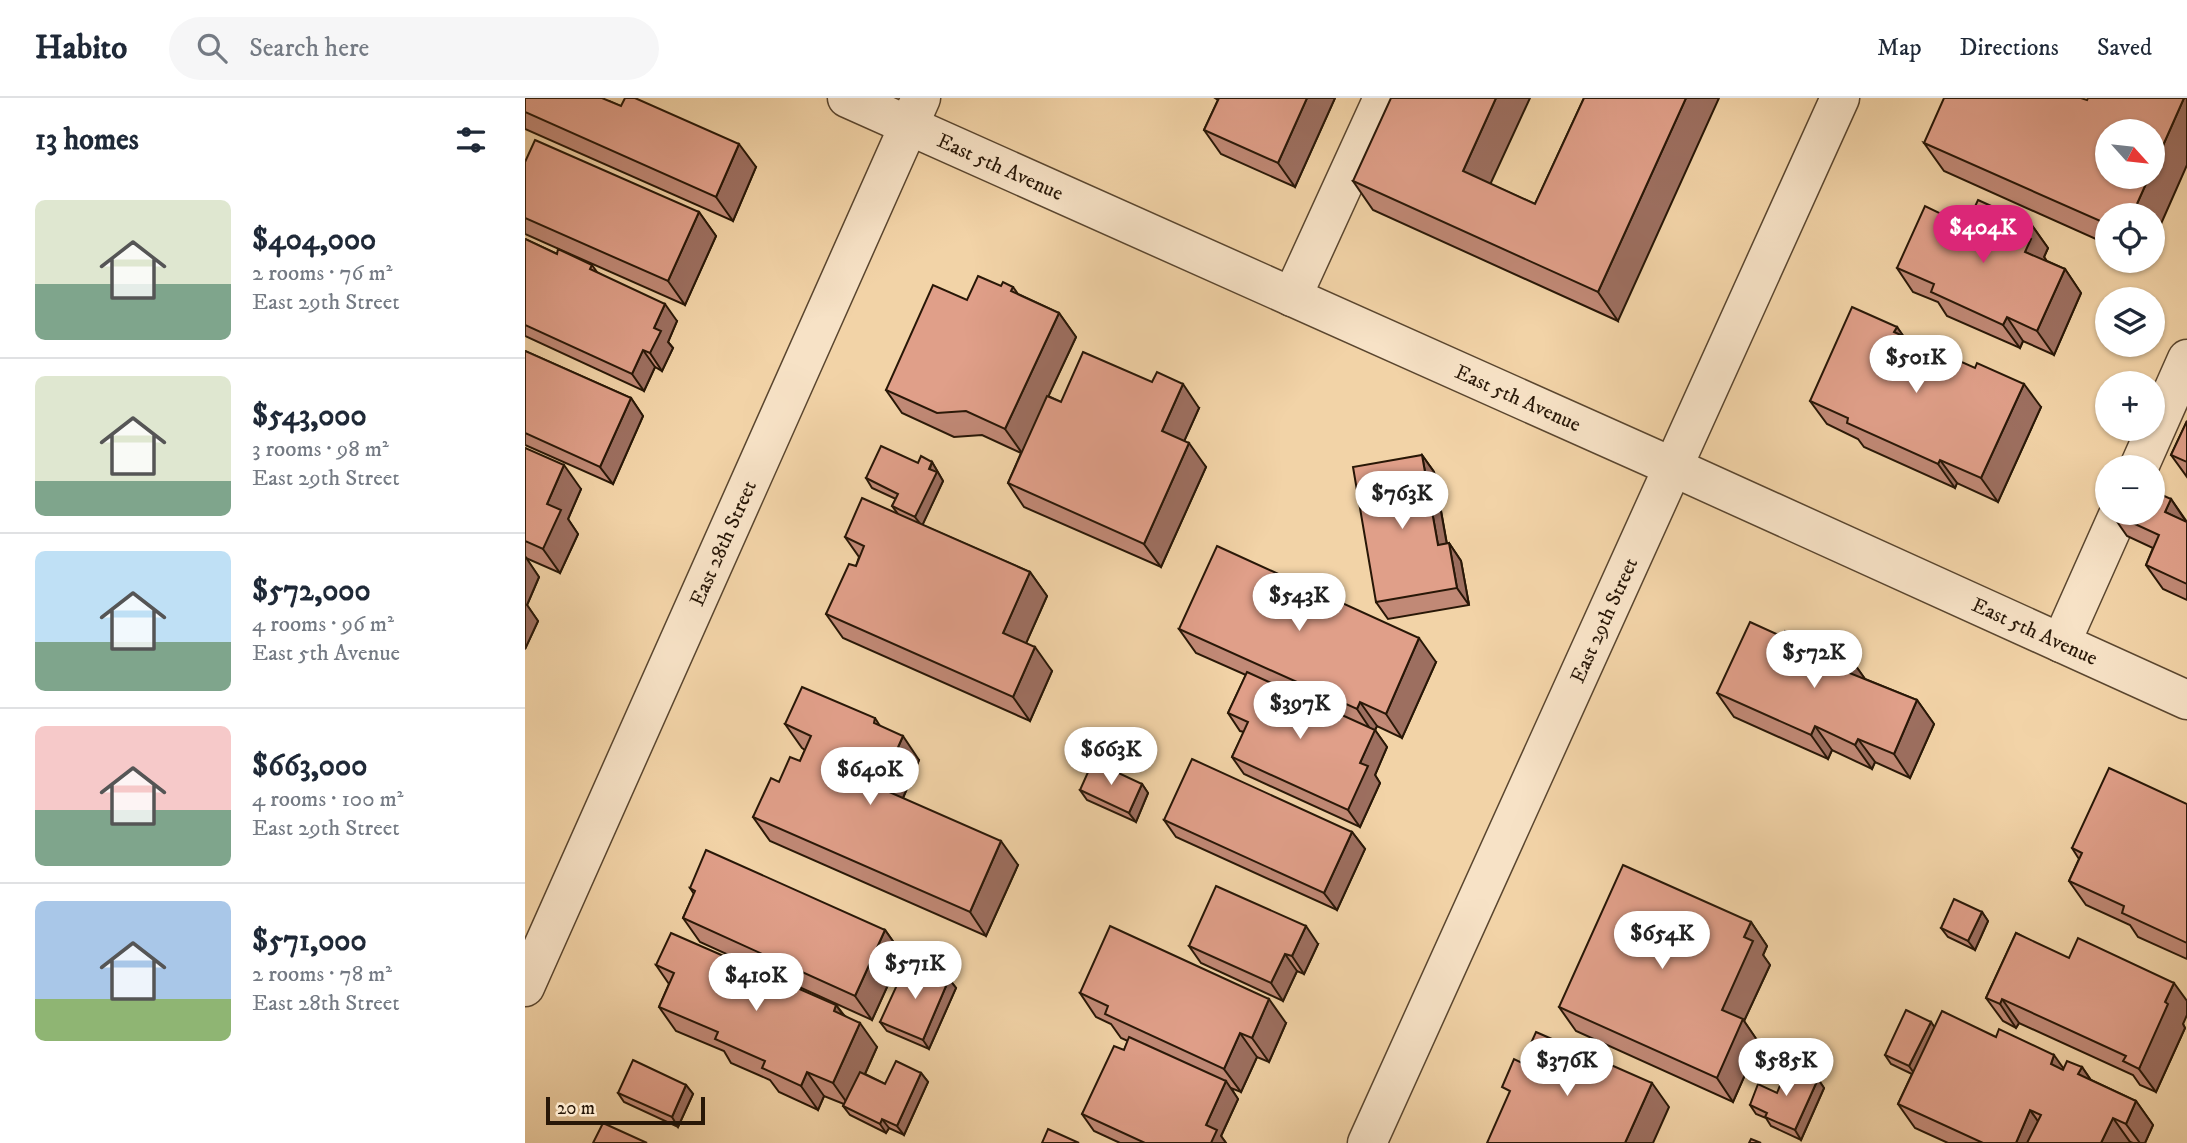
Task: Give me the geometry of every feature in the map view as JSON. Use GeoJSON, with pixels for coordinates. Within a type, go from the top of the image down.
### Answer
{"type":"FeatureCollection","features":[{"type":"Feature","properties":{"kind":"street","name":"East 5th Avenue"},"geometry":{"type":"LineString","coordinates":[[847,98],[915,112],[1292,297],[2187,700]]}},
{"type":"Feature","properties":{"kind":"street"},"geometry":{"type":"LineString","coordinates":[[1292,297],[1383,98]]}},
{"type":"Feature","properties":{"kind":"street","name":"East 29th Street"},"geometry":{"type":"LineString","coordinates":[[1367,1143],[1840,98]]}},
{"type":"Feature","properties":{"kind":"street","name":"East 28th Street"},"geometry":{"type":"LineString","coordinates":[[525,987],[915,112]]}},
{"type":"Feature","properties":{"kind":"street"},"geometry":{"type":"LineString","coordinates":[[2144,455],[2187,359]]}},
{"type":"Feature","properties":{"kind":"street"},"geometry":{"type":"LineString","coordinates":[[2061,643],[2114,525]]}},
{"type":"Feature","properties":{"kind":"building"},"geometry":{"type":"Polygon","coordinates":[[[525,98],[602,98],[621,106],[625,98],[635,98],[739,144],[716,197],[525,112],[525,98]]]}},
{"type":"Feature","properties":{"kind":"building"},"geometry":{"type":"Polygon","coordinates":[[[1219,98],[1307,98],[1278,163],[1204,130],[1219,98]]]}},
{"type":"Feature","properties":{"kind":"building"},"geometry":{"type":"Polygon","coordinates":[[[1391,98],[1496,98],[1463,171],[1535,204],[1584,98],[1686,98],[1598,292],[1353,181],[1391,98]]]}},
{"type":"Feature","properties":{"kind":"building"},"geometry":{"type":"Polygon","coordinates":[[[1944,98],[2184,98],[2165,141],[2165,119],[2095,119],[2095,189],[2144,189],[2137,203],[2095,203],[2095,219],[1924,143],[1944,98]]]}},
{"type":"Feature","properties":{"kind":"building"},"geometry":{"type":"Polygon","coordinates":[[[535,140],[699,212],[668,281],[525,218],[525,162],[535,140]]]}},
{"type":"Feature","properties":{"kind":"building"},"geometry":{"type":"Polygon","coordinates":[[[1978,200],[2031,224],[2026,237],[2031,239],[2025,252],[2065,269],[2037,331],[2007,317],[2003,325],[1931,292],[1934,284],[1897,268],[1925,206],[1966,226],[1978,200]]]}},
{"type":"Feature","properties":{"kind":"building"},"geometry":{"type":"Polygon","coordinates":[[[525,239],[557,254],[558,249],[592,265],[590,269],[665,304],[654,328],[661,331],[650,353],[643,350],[632,374],[525,325],[525,239]]]}},
{"type":"Feature","properties":{"kind":"building"},"geometry":{"type":"Polygon","coordinates":[[[978,276],[1001,286],[1003,282],[1013,287],[1011,291],[1059,313],[1005,429],[966,411],[937,413],[886,390],[933,285],[967,300],[978,276]]]}},
{"type":"Feature","properties":{"kind":"building"},"geometry":{"type":"Polygon","coordinates":[[[1852,307],[1897,327],[1894,332],[1975,368],[1977,363],[2024,384],[1981,478],[1940,460],[1938,464],[1847,423],[1848,418],[1810,401],[1852,307]]]}},
{"type":"Feature","properties":{"kind":"building"},"geometry":{"type":"Polygon","coordinates":[[[525,351],[631,398],[600,467],[525,433],[525,351]]]}},
{"type":"Feature","properties":{"kind":"building"},"geometry":{"type":"Polygon","coordinates":[[[1083,352],[1152,382],[1157,372],[1183,384],[1162,431],[1189,443],[1144,544],[1008,483],[1047,396],[1061,402],[1083,352]]]}},
{"type":"Feature","properties":{"kind":"building"},"geometry":{"type":"Polygon","coordinates":[[[2187,421],[2187,462],[2171,455],[2187,421]]]}},
{"type":"Feature","properties":{"kind":"building"},"geometry":{"type":"Polygon","coordinates":[[[881,446],[918,463],[921,456],[932,462],[929,469],[937,472],[915,517],[892,506],[898,494],[866,478],[881,446]]]}},
{"type":"Feature","properties":{"kind":"building"},"geometry":{"type":"Polygon","coordinates":[[[525,448],[564,465],[547,504],[561,510],[543,549],[525,541],[525,448]]]}},
{"type":"Feature","properties":{"kind":"building"},"geometry":{"type":"Polygon","coordinates":[[[1422,455],[1438,545],[1449,543],[1457,588],[1376,602],[1353,467],[1422,455]]]}},
{"type":"Feature","properties":{"kind":"building"},"geometry":{"type":"Polygon","coordinates":[[[2165,496],[2171,499],[2165,512],[2165,496]]]}},
{"type":"Feature","properties":{"kind":"building"},"geometry":{"type":"Polygon","coordinates":[[[862,498],[1030,572],[1003,633],[1035,647],[1013,697],[826,614],[849,564],[856,566],[864,546],[845,537],[862,498]]]}},
{"type":"Feature","properties":{"kind":"building"},"geometry":{"type":"Polygon","coordinates":[[[2165,512],[2187,522],[2187,584],[2146,565],[2159,535],[2137,525],[2165,525],[2165,512]]]}},
{"type":"Feature","properties":{"kind":"building"},"geometry":{"type":"Polygon","coordinates":[[[1217,546],[1419,638],[1386,714],[1360,702],[1357,709],[1179,629],[1217,546]]]}},
{"type":"Feature","properties":{"kind":"building"},"geometry":{"type":"Polygon","coordinates":[[[1750,622],[1783,637],[1785,631],[1853,662],[1847,672],[1917,700],[1894,754],[1858,739],[1855,745],[1815,726],[1811,735],[1717,693],[1750,622]]]}},
{"type":"Feature","properties":{"kind":"building"},"geometry":{"type":"Polygon","coordinates":[[[1247,672],[1375,730],[1360,763],[1368,766],[1348,810],[1232,757],[1248,722],[1228,713],[1247,672]]]}},
{"type":"Feature","properties":{"kind":"building"},"geometry":{"type":"Polygon","coordinates":[[[802,687],[875,718],[874,723],[903,736],[880,788],[1001,841],[970,912],[753,817],[771,778],[779,782],[790,757],[800,761],[811,736],[785,724],[802,687]]]}},
{"type":"Feature","properties":{"kind":"building"},"geometry":{"type":"Polygon","coordinates":[[[1192,759],[1352,832],[1324,893],[1164,820],[1192,759]]]}},
{"type":"Feature","properties":{"kind":"building"},"geometry":{"type":"Polygon","coordinates":[[[1093,761],[1142,784],[1129,813],[1080,790],[1093,761]]]}},
{"type":"Feature","properties":{"kind":"building"},"geometry":{"type":"Polygon","coordinates":[[[2109,768],[2187,804],[2187,943],[2122,913],[2124,906],[2069,881],[2082,853],[2072,848],[2109,768]]]}},
{"type":"Feature","properties":{"kind":"building"},"geometry":{"type":"Polygon","coordinates":[[[706,850],[885,930],[855,996],[683,918],[695,891],[690,888],[706,850]]]}},
{"type":"Feature","properties":{"kind":"building"},"geometry":{"type":"Polygon","coordinates":[[[1623,865],[1751,922],[1744,937],[1753,941],[1722,1010],[1743,1019],[1717,1078],[1559,1007],[1623,865]]]}},
{"type":"Feature","properties":{"kind":"building"},"geometry":{"type":"Polygon","coordinates":[[[1216,886],[1306,926],[1292,956],[1285,954],[1271,983],[1189,946],[1216,886]]]}},
{"type":"Feature","properties":{"kind":"building"},"geometry":{"type":"Polygon","coordinates":[[[1954,899],[1982,912],[1968,941],[1941,928],[1954,899]]]}},
{"type":"Feature","properties":{"kind":"building"},"geometry":{"type":"Polygon","coordinates":[[[1110,926],[1269,999],[1252,1038],[1240,1033],[1224,1069],[1105,1014],[1108,1006],[1080,993],[1110,926]]]}},
{"type":"Feature","properties":{"kind":"building"},"geometry":{"type":"Polygon","coordinates":[[[671,933],[836,1005],[834,1011],[860,1023],[833,1083],[807,1072],[801,1086],[762,1068],[765,1061],[715,1039],[718,1032],[659,1007],[674,973],[656,965],[671,933]]]}},
{"type":"Feature","properties":{"kind":"building"},"geometry":{"type":"Polygon","coordinates":[[[2016,933],[2069,958],[2078,938],[2174,983],[2165,1002],[2168,1004],[2139,1069],[2123,1061],[2126,1056],[2002,999],[2000,1004],[1986,998],[2016,933]]]}},
{"type":"Feature","properties":{"kind":"building"},"geometry":{"type":"Polygon","coordinates":[[[908,961],[949,979],[923,1040],[880,1022],[908,961]]]}},
{"type":"Feature","properties":{"kind":"building"},"geometry":{"type":"Polygon","coordinates":[[[1906,1010],[1931,1022],[1909,1066],[1885,1055],[1906,1010]]]}},
{"type":"Feature","properties":{"kind":"building"},"geometry":{"type":"Polygon","coordinates":[[[1942,1011],[1996,1037],[1999,1029],[2054,1055],[2051,1064],[2063,1070],[2067,1061],[2082,1067],[2078,1074],[2136,1101],[2126,1124],[2113,1118],[2101,1143],[2027,1143],[2041,1115],[2030,1110],[2016,1143],[1983,1143],[1898,1104],[1942,1011]]]}},
{"type":"Feature","properties":{"kind":"building"},"geometry":{"type":"Polygon","coordinates":[[[1536,1032],[1652,1083],[1625,1143],[1487,1143],[1510,1091],[1502,1087],[1514,1059],[1522,1063],[1536,1032]]]}},
{"type":"Feature","properties":{"kind":"building"},"geometry":{"type":"Polygon","coordinates":[[[1129,1037],[1226,1081],[1206,1125],[1217,1130],[1211,1143],[1145,1143],[1082,1114],[1114,1046],[1124,1050],[1129,1037]]]}},
{"type":"Feature","properties":{"kind":"building"},"geometry":{"type":"Polygon","coordinates":[[[633,1060],[686,1085],[672,1117],[618,1093],[633,1060]]]}},
{"type":"Feature","properties":{"kind":"building"},"geometry":{"type":"Polygon","coordinates":[[[896,1061],[921,1073],[897,1126],[882,1119],[880,1124],[843,1106],[860,1072],[885,1084],[896,1061]]]}},
{"type":"Feature","properties":{"kind":"building"},"geometry":{"type":"Polygon","coordinates":[[[1788,1065],[1818,1079],[1795,1130],[1765,1117],[1767,1113],[1750,1105],[1758,1084],[1777,1093],[1788,1065]]]}},
{"type":"Feature","properties":{"kind":"building"},"geometry":{"type":"Polygon","coordinates":[[[603,1123],[647,1143],[593,1143],[603,1123]]]}},
{"type":"Feature","properties":{"kind":"building"},"geometry":{"type":"Polygon","coordinates":[[[1048,1129],[1079,1143],[1042,1143],[1048,1129]]]}}]}
